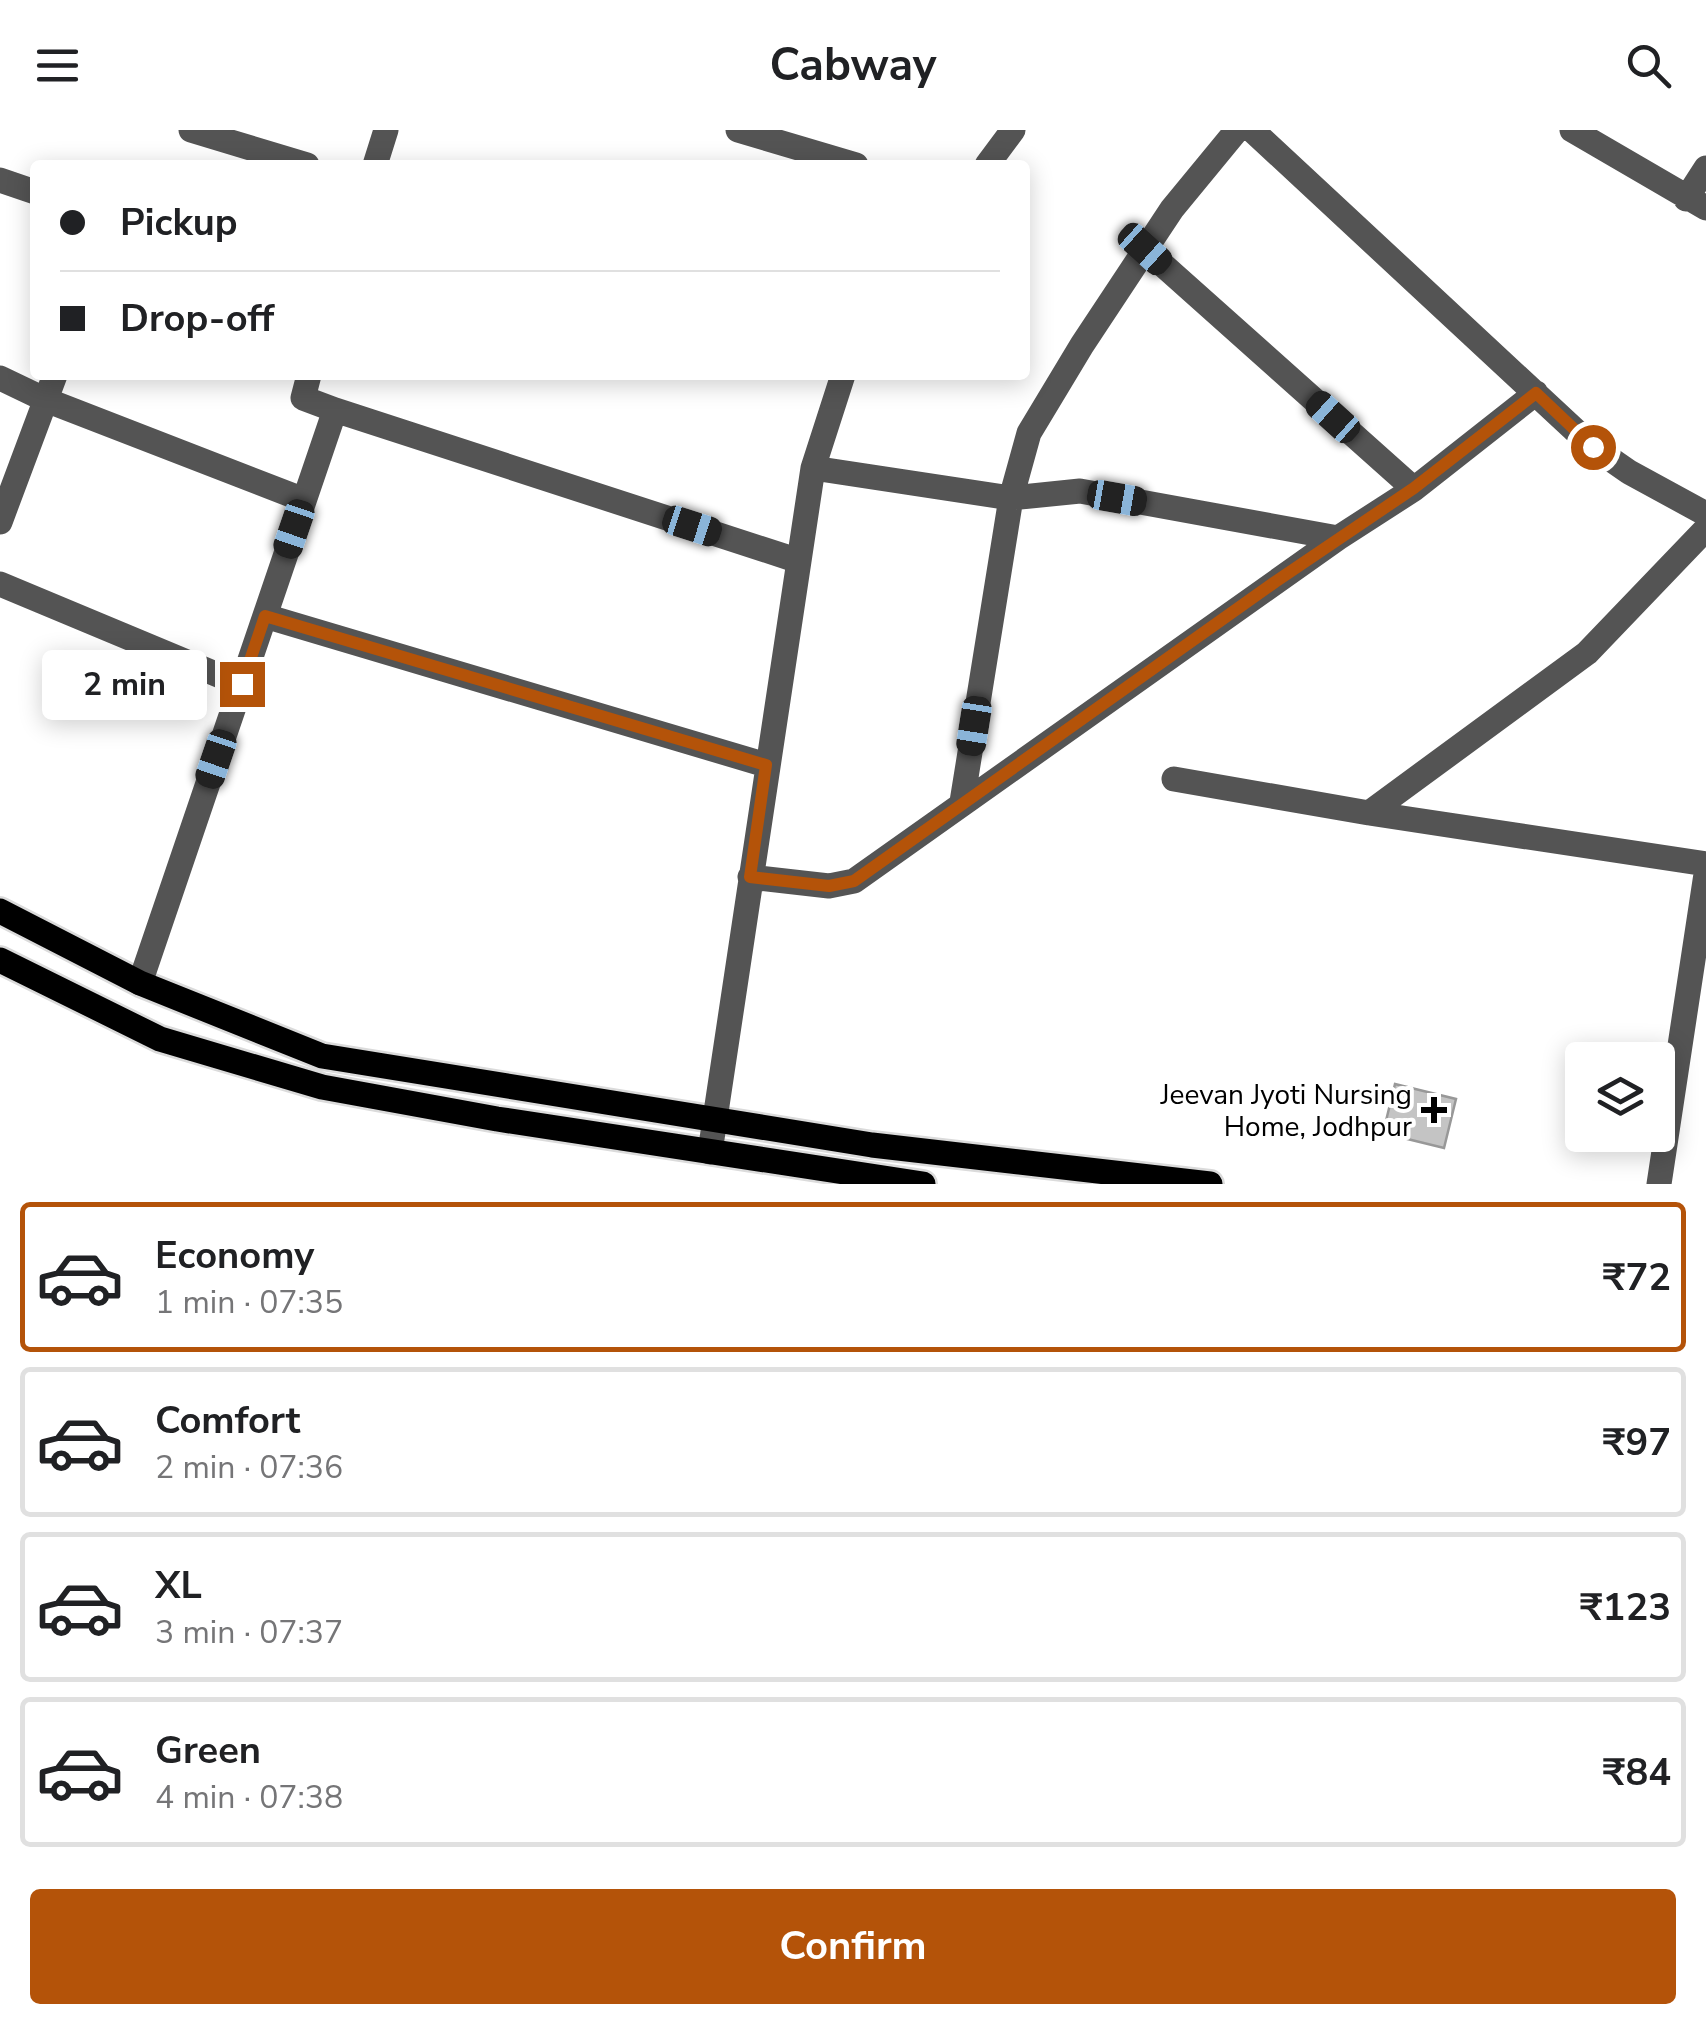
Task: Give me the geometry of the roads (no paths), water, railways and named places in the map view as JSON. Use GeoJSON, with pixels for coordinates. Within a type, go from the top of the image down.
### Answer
{"type":"FeatureCollection","features":[{"type":"Feature","properties":{"kind":"main road"},"geometry":{"type":"LineString","coordinates":[[0,910],[140,983],[322,1056],[872,1144],[1210,1184]]}},
{"type":"Feature","properties":{"kind":"main road"},"geometry":{"type":"LineString","coordinates":[[0,960],[160,1039],[322,1087],[869,1180],[923,1184]]}},
{"type":"Feature","properties":{"kind":"street"},"geometry":{"type":"LineString","coordinates":[[192,130],[291,160]]}},
{"type":"Feature","properties":{"kind":"street"},"geometry":{"type":"LineString","coordinates":[[377,160],[386,130]]}},
{"type":"Feature","properties":{"kind":"street"},"geometry":{"type":"LineString","coordinates":[[738,130],[839,160]]}},
{"type":"Feature","properties":{"kind":"street"},"geometry":{"type":"LineString","coordinates":[[991,160],[1012,130]]}},
{"type":"Feature","properties":{"kind":"street"},"geometry":{"type":"LineString","coordinates":[[962,802],[1011,498],[1030,433],[1172,208],[1236,130]]}},
{"type":"Feature","properties":{"kind":"street"},"geometry":{"type":"LineString","coordinates":[[1252,130],[1593,447],[1629,472],[1706,514]]}},
{"type":"Feature","properties":{"kind":"street"},"geometry":{"type":"LineString","coordinates":[[1572,130],[1696,204],[1706,168]]}},
{"type":"Feature","properties":{"kind":"street"},"geometry":{"type":"LineString","coordinates":[[0,180],[30,190]]}},
{"type":"Feature","properties":{"kind":"street"},"geometry":{"type":"LineString","coordinates":[[1145,249],[1414,488]]}},
{"type":"Feature","properties":{"kind":"street"},"geometry":{"type":"LineString","coordinates":[[0,378],[46,400],[304,500]]}},
{"type":"Feature","properties":{"kind":"street"},"geometry":{"type":"LineString","coordinates":[[0,522],[53,380]]}},
{"type":"Feature","properties":{"kind":"street"},"geometry":{"type":"LineString","coordinates":[[308,380],[303,398],[335,410],[799,561]]}},
{"type":"Feature","properties":{"kind":"street"},"geometry":{"type":"LineString","coordinates":[[710,1152],[814,468],[841,380]]}},
{"type":"Feature","properties":{"kind":"street"},"geometry":{"type":"LineString","coordinates":[[750,877],[829,886],[854,881],[1414,488],[1536,393]]}},
{"type":"Feature","properties":{"kind":"street"},"geometry":{"type":"LineString","coordinates":[[140,983],[335,410]]}},
{"type":"Feature","properties":{"kind":"street"},"geometry":{"type":"LineString","coordinates":[[814,468],[1011,498],[1080,491],[1338,538]]}},
{"type":"Feature","properties":{"kind":"street"},"geometry":{"type":"LineString","coordinates":[[1369,813],[1587,653],[1706,528]]}},
{"type":"Feature","properties":{"kind":"street"},"geometry":{"type":"LineString","coordinates":[[0,584],[242,684]]}},
{"type":"Feature","properties":{"kind":"street"},"geometry":{"type":"LineString","coordinates":[[265,616],[766,765]]}},
{"type":"Feature","properties":{"kind":"street"},"geometry":{"type":"LineString","coordinates":[[1174,779],[1706,864]]}},
{"type":"Feature","properties":{"kind":"street"},"geometry":{"type":"LineString","coordinates":[[1658,1184],[1706,874]]}},
{"type":"Feature","properties":{"kind":"place","name":"Jeevan Jyoti Nursing Home, Jodhpur"},"geometry":{"type":"Point","coordinates":[1434,1110]}}]}
